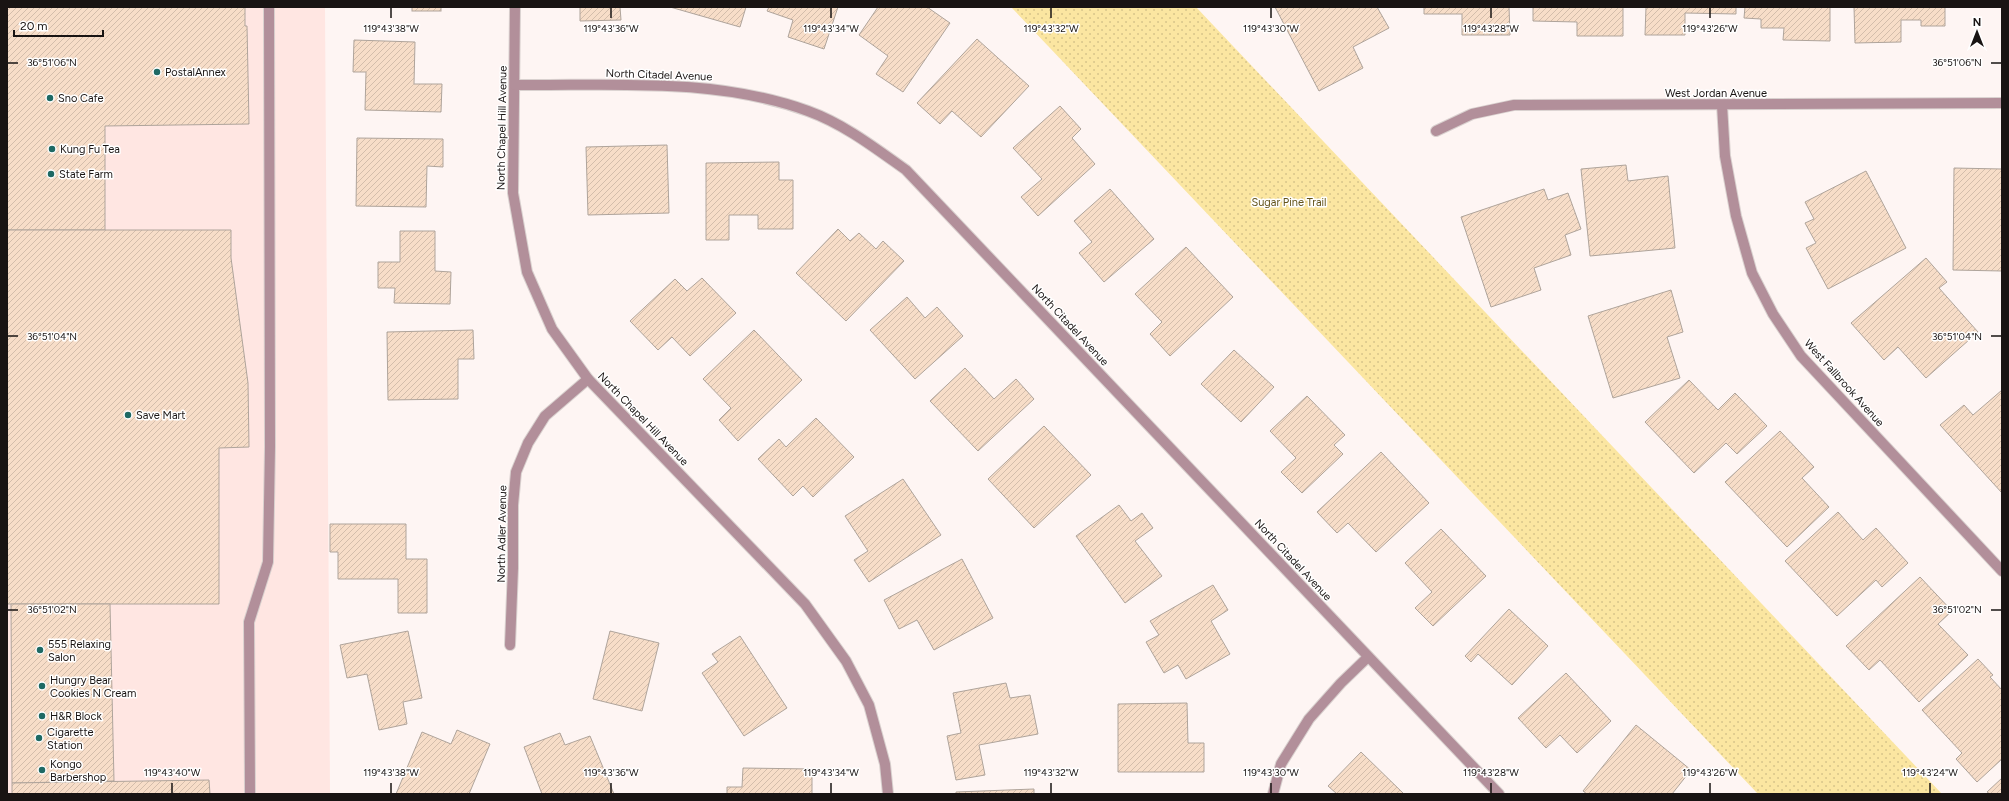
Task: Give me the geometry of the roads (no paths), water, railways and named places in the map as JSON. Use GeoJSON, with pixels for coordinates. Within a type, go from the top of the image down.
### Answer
{"type":"FeatureCollection","features":[{"type":"Feature","properties":{"kind":"street"},"geometry":{"type":"LineString","coordinates":[[250,794],[249,622],[268,562],[270,446],[268,7]]}},
{"type":"Feature","properties":{"kind":"street","name":"North Chapel Hill Avenue"},"geometry":{"type":"LineString","coordinates":[[515,7],[513,193],[527,272],[552,329],[588,379],[804,604],[846,661],[869,705],[885,764],[888,794]]}},
{"type":"Feature","properties":{"kind":"street","name":"North Citadel Avenue"},"geometry":{"type":"LineString","coordinates":[[515,85],[700,87],[757,95],[808,111],[856,134],[906,170],[1499,794]]}},
{"type":"Feature","properties":{"kind":"street","name":"West Jordan Avenue"},"geometry":{"type":"LineString","coordinates":[[1436,131],[1472,114],[1514,105],[2002,103]]}},
{"type":"Feature","properties":{"kind":"street","name":"West Fallbrook Avenue"},"geometry":{"type":"LineString","coordinates":[[1722,105],[1725,156],[1736,216],[1752,273],[1773,314],[1801,356],[2002,571]]}},
{"type":"Feature","properties":{"kind":"street","name":"North Adler Avenue"},"geometry":{"type":"LineString","coordinates":[[510,645],[513,568],[513,505],[516,472],[528,443],[545,416],[588,379]]}},
{"type":"Feature","properties":{"kind":"street"},"geometry":{"type":"LineString","coordinates":[[1273,794],[1281,764],[1309,719],[1341,683],[1368,657]]}},
{"type":"Feature","properties":{"kind":"place","name":"PostalAnnex"},"geometry":{"type":"Point","coordinates":[157,72]}},
{"type":"Feature","properties":{"kind":"place","name":"Sno Cafe"},"geometry":{"type":"Point","coordinates":[50,98]}},
{"type":"Feature","properties":{"kind":"place","name":"Kung Fu Tea"},"geometry":{"type":"Point","coordinates":[52,149]}},
{"type":"Feature","properties":{"kind":"place","name":"State Farm"},"geometry":{"type":"Point","coordinates":[51,174]}},
{"type":"Feature","properties":{"kind":"place","name":"Save Mart"},"geometry":{"type":"Point","coordinates":[128,415]}},
{"type":"Feature","properties":{"kind":"place","name":"555 Relaxing Salon"},"geometry":{"type":"Point","coordinates":[40,650]}},
{"type":"Feature","properties":{"kind":"place","name":"Hungry Bear Cookies N Cream"},"geometry":{"type":"Point","coordinates":[42,686]}},
{"type":"Feature","properties":{"kind":"place","name":"H&R Block"},"geometry":{"type":"Point","coordinates":[42,716]}},
{"type":"Feature","properties":{"kind":"place","name":"Cigarette Station"},"geometry":{"type":"Point","coordinates":[39,738]}},
{"type":"Feature","properties":{"kind":"place","name":"Kongo Barbershop"},"geometry":{"type":"Point","coordinates":[42,770]}},
{"type":"Feature","properties":{"kind":"park label","name":"Sugar Pine Trail"},"geometry":{"type":"Point","coordinates":[1289,202]}}]}
